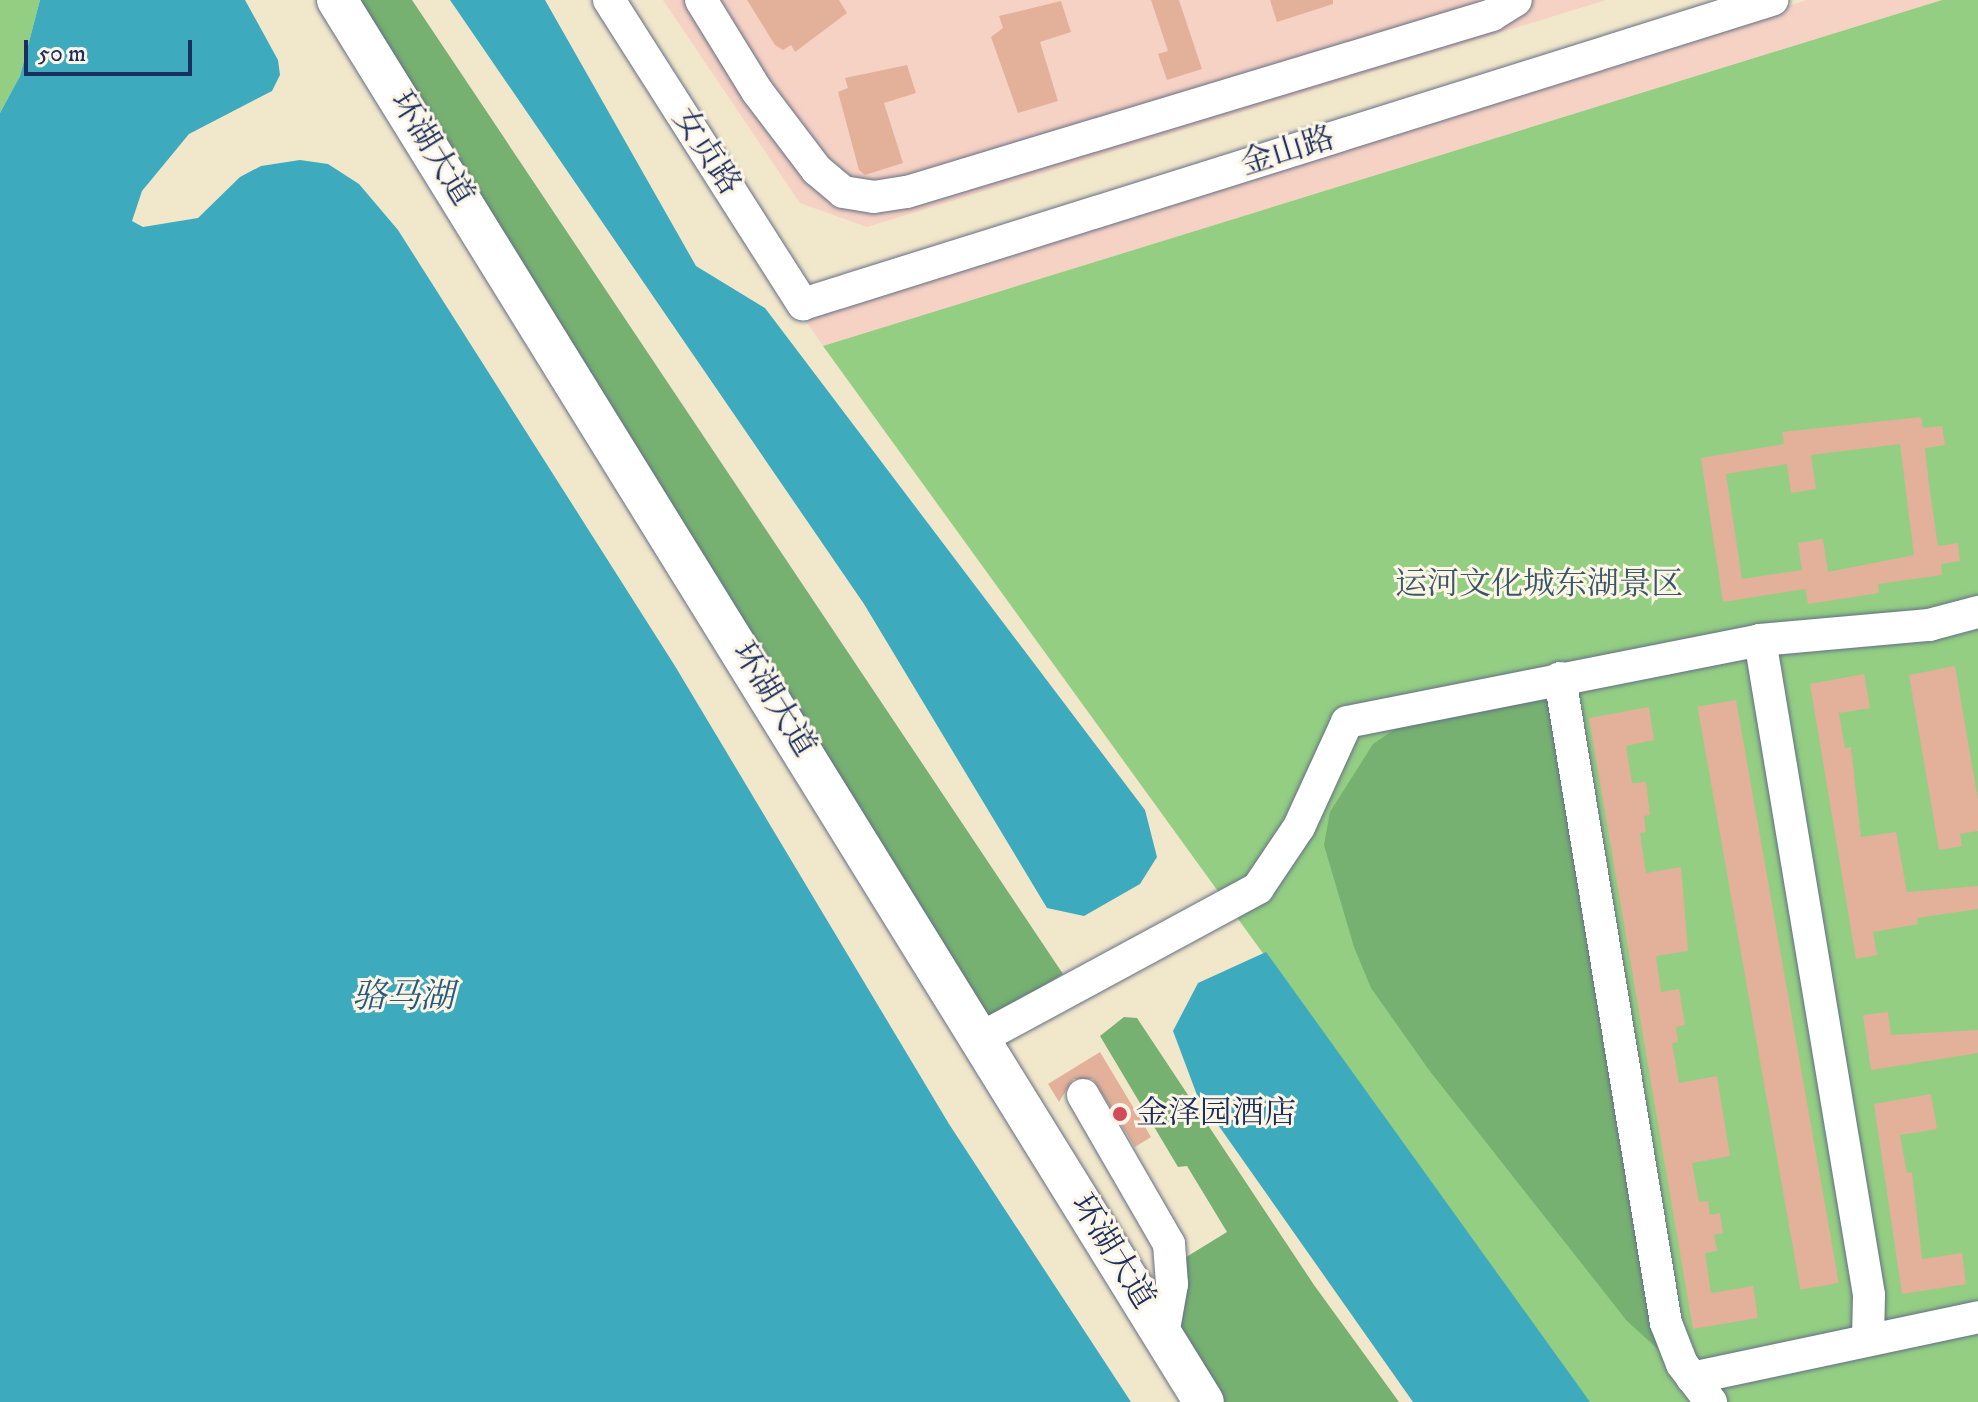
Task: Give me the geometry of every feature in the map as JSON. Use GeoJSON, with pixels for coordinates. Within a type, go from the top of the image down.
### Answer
{"type":"FeatureCollection","features":[{"type":"Feature","properties":{"kind":"main road","name":"环湖大道"},"geometry":{"type":"LineString","coordinates":[[337,0],[1204,1402]]}},
{"type":"Feature","properties":{"kind":"street","name":"女贞路"},"geometry":{"type":"LineString","coordinates":[[609,0],[803,304]]}},
{"type":"Feature","properties":{"kind":"street"},"geometry":{"type":"LineString","coordinates":[[701,0],[757,91],[817,170],[843,192],[874,197],[922,187],[1492,15],[1516,0]]}},
{"type":"Feature","properties":{"kind":"street","name":"金山路"},"geometry":{"type":"LineString","coordinates":[[803,304],[1772,0]]}},
{"type":"Feature","properties":{"kind":"street"},"geometry":{"type":"LineString","coordinates":[[981,1038],[1258,888],[1299,827],[1347,722],[1760,640],[1929,625],[1978,612]]}},
{"type":"Feature","properties":{"kind":"street"},"geometry":{"type":"LineString","coordinates":[[1760,640],[1869,1295],[1868,1338]]}},
{"type":"Feature","properties":{"kind":"street"},"geometry":{"type":"LineString","coordinates":[[1560,678],[1666,1323],[1701,1390],[1868,1338],[1978,1317]]}},
{"type":"Feature","properties":{"kind":"street"},"geometry":{"type":"LineString","coordinates":[[1083,1095],[1169,1244],[1172,1284],[1163,1335]]}},
{"type":"Feature","properties":{"kind":"shaded area"},"geometry":{"type":"Polygon","coordinates":[[[663,0],[1606,0],[867,227],[800,203],[663,0]]]}},
{"type":"Feature","properties":{"kind":"shaded area"},"geometry":{"type":"Polygon","coordinates":[[[1807,0],[1942,0],[823,346],[802,315],[1807,0]]]}},
{"type":"Feature","properties":{"kind":"green space"},"geometry":{"type":"Polygon","coordinates":[[[0,0],[40,0],[20,76],[0,113],[0,0]]]}},
{"type":"Feature","properties":{"kind":"green space"},"geometry":{"type":"Polygon","coordinates":[[[353,0],[412,0],[1063,974],[985,1021],[353,0]]]}},
{"type":"Feature","properties":{"kind":"green space","name":"运河文化城东湖景区"},"geometry":{"type":"Polygon","coordinates":[[[1942,0],[1978,0],[1978,1402],[1588,1402],[823,346],[1942,0]]]}},
{"type":"Feature","properties":{"kind":"green space"},"geometry":{"type":"Polygon","coordinates":[[[1550,693],[1661,1352],[1627,1321],[1429,1070],[1371,988],[1354,947],[1324,845],[1330,812],[1373,744],[1401,725],[1550,693]]]}},
{"type":"Feature","properties":{"kind":"green space"},"geometry":{"type":"Polygon","coordinates":[[[1124,1017],[1137,1018],[1314,1285],[1399,1402],[1215,1402],[1176,1330],[1183,1259],[1227,1232],[1187,1166],[1178,1167],[1100,1036],[1124,1017]]]}},
{"type":"Feature","properties":{"kind":"water","name":"骆马湖"},"geometry":{"type":"Polygon","coordinates":[[[40,0],[245,0],[278,60],[280,75],[272,91],[189,134],[142,191],[132,221],[143,227],[198,218],[240,177],[261,166],[300,160],[328,164],[359,184],[398,230],[675,666],[949,1124],[1131,1402],[0,1402],[0,113],[20,76],[40,0]]]}},
{"type":"Feature","properties":{"kind":"water"},"geometry":{"type":"Polygon","coordinates":[[[450,0],[545,0],[696,266],[765,308],[1145,810],[1157,857],[1140,884],[1084,916],[1047,908],[864,604],[450,0]]]}},
{"type":"Feature","properties":{"kind":"water"},"geometry":{"type":"Polygon","coordinates":[[[1266,952],[1590,1402],[1413,1402],[1197,1095],[1173,1031],[1198,983],[1266,952]]]}},
{"type":"Feature","properties":{"kind":"building"},"geometry":{"type":"Polygon","coordinates":[[[747,0],[839,0],[847,13],[795,52],[791,45],[783,50],[775,45],[747,0]]]}},
{"type":"Feature","properties":{"kind":"building"},"geometry":{"type":"Polygon","coordinates":[[[1151,0],[1179,0],[1202,69],[1167,80],[1158,54],[1168,51],[1151,0]]]}},
{"type":"Feature","properties":{"kind":"building"},"geometry":{"type":"Polygon","coordinates":[[[1270,0],[1333,0],[1333,4],[1277,22],[1270,0]]]}},
{"type":"Feature","properties":{"kind":"building"},"geometry":{"type":"Polygon","coordinates":[[[1061,1],[1071,32],[1040,42],[1058,101],[1018,113],[991,37],[1003,28],[999,16],[1061,1]]]}},
{"type":"Feature","properties":{"kind":"building"},"geometry":{"type":"Polygon","coordinates":[[[907,65],[916,93],[884,103],[903,163],[865,175],[859,170],[838,92],[848,88],[845,78],[907,65]]]}},
{"type":"Feature","properties":{"kind":"building"},"geometry":{"type":"Polygon","coordinates":[[[1921,417],[1923,428],[1942,426],[1945,445],[1925,448],[1929,485],[1938,546],[1958,543],[1960,561],[1941,564],[1942,575],[1878,584],[1879,593],[1808,604],[1805,589],[1723,602],[1701,458],[1784,444],[1782,432],[1921,417]],[[1900,444],[1811,455],[1816,489],[1791,493],[1787,464],[1726,474],[1742,579],[1802,570],[1798,543],[1823,539],[1828,572],[1914,555],[1900,444]]]}},
{"type":"Feature","properties":{"kind":"building"},"geometry":{"type":"Polygon","coordinates":[[[1955,666],[1978,800],[1978,831],[1960,834],[1962,846],[1939,850],[1909,675],[1955,666]]]}},
{"type":"Feature","properties":{"kind":"building"},"geometry":{"type":"Polygon","coordinates":[[[1864,674],[1870,708],[1839,713],[1845,748],[1851,747],[1861,837],[1896,832],[1907,892],[1978,886],[1978,909],[1917,918],[1918,924],[1873,932],[1877,955],[1856,959],[1810,684],[1864,674]]]}},
{"type":"Feature","properties":{"kind":"building"},"geometry":{"type":"Polygon","coordinates":[[[1736,700],[1839,1283],[1800,1290],[1698,707],[1736,700]]]}},
{"type":"Feature","properties":{"kind":"building"},"geometry":{"type":"Polygon","coordinates":[[[1649,707],[1654,740],[1626,746],[1632,783],[1646,782],[1650,815],[1644,816],[1646,832],[1640,833],[1646,873],[1681,867],[1688,951],[1656,956],[1661,992],[1679,989],[1685,1025],[1676,1027],[1678,1042],[1672,1043],[1679,1083],[1717,1076],[1730,1156],[1692,1163],[1699,1202],[1708,1201],[1710,1215],[1720,1213],[1723,1233],[1714,1235],[1717,1251],[1705,1253],[1711,1293],[1753,1286],[1758,1318],[1693,1329],[1589,718],[1649,707]]]}},
{"type":"Feature","properties":{"kind":"building"},"geometry":{"type":"Polygon","coordinates":[[[1888,1012],[1891,1035],[1978,1030],[1978,1053],[1871,1070],[1863,1015],[1888,1012]]]}},
{"type":"Feature","properties":{"kind":"building"},"geometry":{"type":"Polygon","coordinates":[[[1100,1052],[1151,1137],[1135,1147],[1093,1079],[1073,1079],[1059,1102],[1048,1084],[1100,1052]]]}},
{"type":"Feature","properties":{"kind":"building"},"geometry":{"type":"Polygon","coordinates":[[[1931,1094],[1937,1129],[1900,1135],[1907,1173],[1912,1172],[1922,1259],[1962,1253],[1966,1284],[1902,1294],[1874,1104],[1931,1094]]]}},
{"type":"Feature","properties":{"kind":"place","name":"金泽园酒店"},"geometry":{"type":"Point","coordinates":[1120,1114]}}]}
